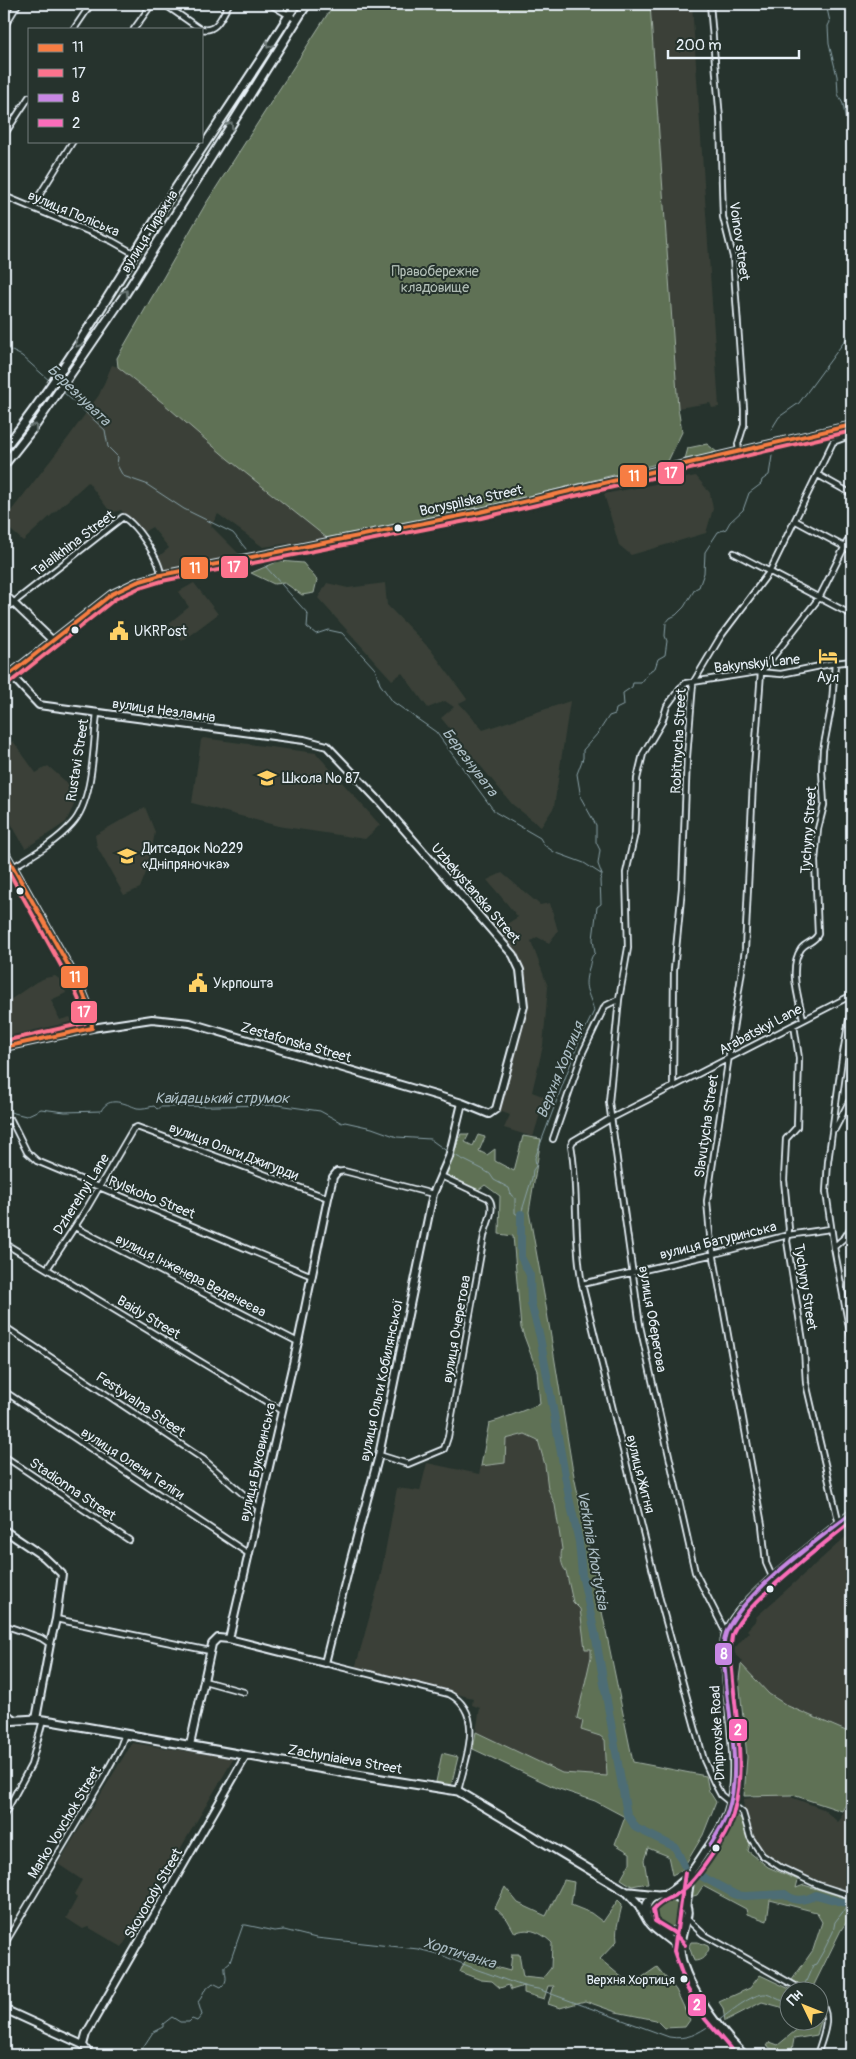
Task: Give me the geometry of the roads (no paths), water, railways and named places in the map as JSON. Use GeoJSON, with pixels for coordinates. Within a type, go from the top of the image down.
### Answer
{"type":"FeatureCollection","features":[{"type":"Feature","properties":{"kind":"main road","name":"вулиця Тиражна"},"geometry":{"type":"LineString","coordinates":[[4,449],[29,418],[296,4]]}},
{"type":"Feature","properties":{"kind":"main road","name":"вулиця Тиражна"},"geometry":{"type":"LineString","coordinates":[[4,465],[37,423],[147,260],[307,4]]}},
{"type":"Feature","properties":{"kind":"main road"},"geometry":{"type":"LineString","coordinates":[[202,147],[213,152]]}},
{"type":"Feature","properties":{"kind":"main road"},"geometry":{"type":"LineString","coordinates":[[135,254],[147,260]]}},
{"type":"Feature","properties":{"kind":"main road","name":"Zachyniaieva Street"},"geometry":{"type":"LineString","coordinates":[[4,1721],[40,1719],[458,1791],[627,1892],[661,1894]]}},
{"type":"Feature","properties":{"kind":"main road"},"geometry":{"type":"LineString","coordinates":[[627,1892],[639,1905],[653,1928],[669,1937],[680,1949],[692,1984],[710,2015],[744,2055]]}},
{"type":"Feature","properties":{"kind":"main road"},"geometry":{"type":"LineString","coordinates":[[648,1921],[649,1904],[661,1894],[677,1896],[683,1902],[686,1910],[680,1949]]}},
{"type":"Feature","properties":{"kind":"main road"},"geometry":{"type":"LineString","coordinates":[[660,1932],[668,1933],[676,1930],[686,1918]]}},
{"type":"Feature","properties":{"kind":"street"},"geometry":{"type":"LineString","coordinates":[[4,27],[18,4]]}},
{"type":"Feature","properties":{"kind":"street"},"geometry":{"type":"LineString","coordinates":[[75,28],[91,4]]}},
{"type":"Feature","properties":{"kind":"street"},"geometry":{"type":"LineString","coordinates":[[135,28],[152,4]]}},
{"type":"Feature","properties":{"kind":"street"},"geometry":{"type":"LineString","coordinates":[[164,4],[199,28]]}},
{"type":"Feature","properties":{"kind":"street"},"geometry":{"type":"LineString","coordinates":[[202,30],[208,31],[214,28],[230,4]]}},
{"type":"Feature","properties":{"kind":"street"},"geometry":{"type":"LineString","coordinates":[[270,4],[297,20]]}},
{"type":"Feature","properties":{"kind":"street","name":"Voinov street"},"geometry":{"type":"LineString","coordinates":[[710,4],[720,119],[723,217],[733,257],[744,409],[744,424],[738,444],[739,451]]}},
{"type":"Feature","properties":{"kind":"street"},"geometry":{"type":"LineString","coordinates":[[4,134],[28,98]]}},
{"type":"Feature","properties":{"kind":"street"},"geometry":{"type":"LineString","coordinates":[[32,207],[72,142]]}},
{"type":"Feature","properties":{"kind":"street","name":"вулиця Поліська"},"geometry":{"type":"LineString","coordinates":[[4,196],[112,240],[135,254]]}},
{"type":"Feature","properties":{"kind":"street","name":"Boryspilska Street"},"geometry":{"type":"LineString","coordinates":[[4,678],[112,594],[137,582],[161,575],[480,512],[852,425]]}},
{"type":"Feature","properties":{"kind":"street"},"geometry":{"type":"LineString","coordinates":[[693,683],[706,658],[721,636],[770,571],[833,442],[852,435]]}},
{"type":"Feature","properties":{"kind":"street"},"geometry":{"type":"LineString","coordinates":[[818,475],[852,494]]}},
{"type":"Feature","properties":{"kind":"street","name":"Talalikhina Street"},"geometry":{"type":"LineString","coordinates":[[4,610],[123,518],[132,524],[158,562],[161,575]]}},
{"type":"Feature","properties":{"kind":"street"},"geometry":{"type":"LineString","coordinates":[[796,521],[852,551]]}},
{"type":"Feature","properties":{"kind":"street"},"geometry":{"type":"LineString","coordinates":[[761,672],[819,598],[852,532]]}},
{"type":"Feature","properties":{"kind":"street"},"geometry":{"type":"LineString","coordinates":[[734,554],[852,615]]}},
{"type":"Feature","properties":{"kind":"street"},"geometry":{"type":"LineString","coordinates":[[4,594],[54,641]]}},
{"type":"Feature","properties":{"kind":"street","name":"Bakynskyi Lane"},"geometry":{"type":"LineString","coordinates":[[693,683],[761,672],[781,674],[835,663],[852,662]]}},
{"type":"Feature","properties":{"kind":"street","name":"Tychyny Street"},"geometry":{"type":"LineString","coordinates":[[803,1019],[795,973],[796,961],[803,946],[815,939],[818,934],[815,861],[818,829],[824,805],[823,750],[832,703],[835,663]]}},
{"type":"Feature","properties":{"kind":"street","name":"Slavutycha Street"},"geometry":{"type":"LineString","coordinates":[[761,672],[752,782],[745,950],[707,1201],[714,1254],[762,1525],[766,1563],[773,1579]]}},
{"type":"Feature","properties":{"kind":"street","name":"вулиця Незламна"},"geometry":{"type":"LineString","coordinates":[[10,674],[39,705],[304,740],[327,746]]}},
{"type":"Feature","properties":{"kind":"street","name":"Robitnycha Street"},"geometry":{"type":"LineString","coordinates":[[619,998],[628,948],[626,873],[635,832],[637,780],[643,754],[662,722],[667,706],[680,688],[686,683],[693,683],[682,896],[674,970],[673,1087]]}},
{"type":"Feature","properties":{"kind":"street","name":"Rustavi Street"},"geometry":{"type":"LineString","coordinates":[[13,867],[59,836],[72,824],[82,810],[88,784],[98,713]]}},
{"type":"Feature","properties":{"kind":"street","name":"Uzbekystanska Street"},"geometry":{"type":"LineString","coordinates":[[327,746],[495,932],[518,963],[523,993],[522,1013],[496,1108],[489,1114]]}},
{"type":"Feature","properties":{"kind":"street"},"geometry":{"type":"LineString","coordinates":[[4,851],[82,988],[91,1013],[92,1028]]}},
{"type":"Feature","properties":{"kind":"street","name":"Arabatskyi Lane"},"geometry":{"type":"LineString","coordinates":[[573,1140],[610,1119],[727,1061],[736,1053],[852,995]]}},
{"type":"Feature","properties":{"kind":"street"},"geometry":{"type":"LineString","coordinates":[[553,1138],[583,1052],[605,1006],[619,998]]}},
{"type":"Feature","properties":{"kind":"street","name":"вулиця Оберегова"},"geometry":{"type":"LineString","coordinates":[[619,998],[608,1092],[610,1119],[640,1326],[695,1572],[726,1633]]}},
{"type":"Feature","properties":{"kind":"street"},"geometry":{"type":"LineString","coordinates":[[852,1004],[842,1059],[828,1162],[826,1192],[830,1229],[852,1343]]}},
{"type":"Feature","properties":{"kind":"street","name":"Zestafonska Street"},"geometry":{"type":"LineString","coordinates":[[4,1047],[92,1028],[152,1019],[190,1024],[462,1103],[489,1114]]}},
{"type":"Feature","properties":{"kind":"street","name":"Tychyny Street"},"geometry":{"type":"LineString","coordinates":[[794,1025],[798,1058],[797,1126],[786,1139],[784,1180],[787,1241],[804,1348],[806,1382],[839,1524]]}},
{"type":"Feature","properties":{"kind":"street"},"geometry":{"type":"LineString","coordinates":[[833,1132],[852,1096]]}},
{"type":"Feature","properties":{"kind":"street","name":"вулиця Ольги Кобилянської"},"geometry":{"type":"LineString","coordinates":[[325,1664],[350,1559],[379,1455],[433,1194],[449,1157],[462,1103]]}},
{"type":"Feature","properties":{"kind":"street","name":"Rylskoho Street"},"geometry":{"type":"LineString","coordinates":[[4,1122],[11,1120],[27,1152],[34,1159],[98,1188],[312,1276]]}},
{"type":"Feature","properties":{"kind":"street","name":"вулиця Ольги Джигурди"},"geometry":{"type":"LineString","coordinates":[[133,1130],[137,1127],[328,1198]]}},
{"type":"Feature","properties":{"kind":"street","name":"Dzherelnyi Lane"},"geometry":{"type":"LineString","coordinates":[[47,1269],[75,1227],[133,1130]]}},
{"type":"Feature","properties":{"kind":"street","name":"вулиця Житня"},"geometry":{"type":"LineString","coordinates":[[573,1140],[571,1145],[577,1254],[582,1284],[659,1596],[704,1760],[719,1792],[730,1803],[741,1810],[752,1840],[762,1855],[770,1861],[818,1885],[852,1896]]}},
{"type":"Feature","properties":{"kind":"street"},"geometry":{"type":"LineString","coordinates":[[337,1172],[344,1171],[433,1194]]}},
{"type":"Feature","properties":{"kind":"street","name":"вулиця Буковинська"},"geometry":{"type":"LineString","coordinates":[[229,1639],[298,1342],[328,1198],[333,1177],[337,1172]]}},
{"type":"Feature","properties":{"kind":"street","name":"вулиця Очеретова"},"geometry":{"type":"LineString","coordinates":[[379,1455],[408,1464],[444,1449],[448,1437],[482,1244],[492,1203],[488,1198],[441,1176]]}},
{"type":"Feature","properties":{"kind":"street"},"geometry":{"type":"LineString","coordinates":[[834,1247],[845,1237],[852,1226]]}},
{"type":"Feature","properties":{"kind":"street","name":"вулиця Інженера Веденеєва"},"geometry":{"type":"LineString","coordinates":[[75,1227],[298,1342]]}},
{"type":"Feature","properties":{"kind":"street","name":"вулиця Батуринська"},"geometry":{"type":"LineString","coordinates":[[582,1284],[788,1235],[830,1229]]}},
{"type":"Feature","properties":{"kind":"street","name":"Baidy Street"},"geometry":{"type":"LineString","coordinates":[[4,1243],[282,1411]]}},
{"type":"Feature","properties":{"kind":"street","name":"Festyvalna Street"},"geometry":{"type":"LineString","coordinates":[[4,1326],[203,1459],[259,1508]]}},
{"type":"Feature","properties":{"kind":"street","name":"вулиця Олени Теліги"},"geometry":{"type":"LineString","coordinates":[[4,1390],[249,1554]]}},
{"type":"Feature","properties":{"kind":"street","name":"Stadionna Street"},"geometry":{"type":"LineString","coordinates":[[4,1456],[129,1540]]}},
{"type":"Feature","properties":{"kind":"street"},"geometry":{"type":"LineString","coordinates":[[726,1633],[746,1603],[852,1513]]}},
{"type":"Feature","properties":{"kind":"street"},"geometry":{"type":"LineString","coordinates":[[4,1530],[44,1557],[62,1574],[40,1719],[31,1765],[4,1816]]}},
{"type":"Feature","properties":{"kind":"street"},"geometry":{"type":"LineString","coordinates":[[56,1619],[210,1651]]}},
{"type":"Feature","properties":{"kind":"street"},"geometry":{"type":"LineString","coordinates":[[4,1625],[41,1638],[50,1644]]}},
{"type":"Feature","properties":{"kind":"street","name":"Dniprovske Road"},"geometry":{"type":"LineString","coordinates":[[661,1894],[680,1885],[691,1874],[722,1826],[730,1803],[734,1776],[725,1657],[726,1633]]}},
{"type":"Feature","properties":{"kind":"street"},"geometry":{"type":"LineString","coordinates":[[190,1745],[210,1651],[215,1640],[221,1638],[229,1639],[449,1694],[463,1704],[470,1720],[470,1734],[458,1791]]}},
{"type":"Feature","properties":{"kind":"street"},"geometry":{"type":"LineString","coordinates":[[204,1681],[244,1692]]}},
{"type":"Feature","properties":{"kind":"street"},"geometry":{"type":"LineString","coordinates":[[4,1711],[16,1720]]}},
{"type":"Feature","properties":{"kind":"street","name":"Marko Vovchok Street"},"geometry":{"type":"LineString","coordinates":[[4,1945],[102,1780],[125,1734]]}},
{"type":"Feature","properties":{"kind":"street","name":"Skovorody Street"},"geometry":{"type":"LineString","coordinates":[[83,2045],[91,2026],[246,1756]]}},
{"type":"Feature","properties":{"kind":"street"},"geometry":{"type":"LineString","coordinates":[[686,1910],[691,1874]]}},
{"type":"Feature","properties":{"kind":"street"},"geometry":{"type":"LineString","coordinates":[[686,1918],[703,1934],[789,1982]]}},
{"type":"Feature","properties":{"kind":"street"},"geometry":{"type":"LineString","coordinates":[[4,2009],[83,2045],[90,2055]]}},
{"type":"Feature","properties":{"kind":"street"},"geometry":{"type":"LineString","coordinates":[[817,2055],[823,2032]]}},
{"type":"Feature","properties":{"kind":"waterway"},"geometry":{"type":"LineString","coordinates":[[826,4],[830,22],[828,26],[829,44],[837,76],[838,94],[843,104],[847,128],[852,182]]}},
{"type":"Feature","properties":{"kind":"waterway"},"geometry":{"type":"LineString","coordinates":[[771,430],[779,417],[799,403],[852,331]]}},
{"type":"Feature","properties":{"kind":"waterway","name":"Березнувата"},"geometry":{"type":"LineString","coordinates":[[4,347],[22,356],[51,382]]}},
{"type":"Feature","properties":{"kind":"waterway","name":"Березнувата"},"geometry":{"type":"LineString","coordinates":[[62,391],[105,430],[108,447],[118,457],[117,465],[123,476],[146,484],[184,509],[233,533],[246,549]]}},
{"type":"Feature","properties":{"kind":"waterway"},"geometry":{"type":"LineString","coordinates":[[602,875],[598,864],[600,850],[596,842],[596,825],[581,798],[577,774],[583,758],[583,750],[598,733],[609,716],[615,714],[616,709],[624,705],[623,693],[632,687],[633,683],[641,683],[651,670],[655,668],[658,659],[665,655],[667,641],[665,636],[666,623],[684,607],[695,589],[699,587],[704,573],[705,552],[718,532],[726,529],[730,522],[743,510],[749,493],[769,475],[772,456]]}},
{"type":"Feature","properties":{"kind":"waterway","name":"Березнувата"},"geometry":{"type":"LineString","coordinates":[[265,566],[308,614],[307,627],[316,634],[328,630],[342,633],[375,669],[380,684],[393,702],[436,732],[495,812],[540,838],[544,845],[554,852],[584,863],[601,874]]}},
{"type":"Feature","properties":{"kind":"waterway","name":"Верхня Хортиця"},"geometry":{"type":"LineString","coordinates":[[521,1214],[533,1170],[536,1166],[535,1158],[578,1044],[594,1011],[586,981],[591,958],[595,953],[593,939],[597,907],[601,904],[600,880],[602,875]]}},
{"type":"Feature","properties":{"kind":"waterway","name":"Кайдацький струмок"},"geometry":{"type":"LineString","coordinates":[[10,1112],[26,1116],[41,1109],[65,1112],[101,1111],[104,1106],[113,1102],[139,1108],[154,1106],[157,1109],[160,1107],[278,1105],[320,1111],[342,1123],[372,1128],[397,1137],[430,1139],[448,1152]]}},
{"type":"Feature","properties":{"kind":"waterway","name":"Кайдацький струмок"},"geometry":{"type":"LineString","coordinates":[[452,1154],[482,1169],[490,1174],[494,1180],[509,1188],[511,1195],[515,1198],[515,1213],[521,1217]]}},
{"type":"Feature","properties":{"kind":"waterway","name":"Verkhnia Khortytsia"},"geometry":{"type":"LineString","coordinates":[[521,1214],[521,1257],[530,1275],[531,1303],[540,1337],[579,1542],[582,1575],[595,1633],[627,1814],[636,1828],[675,1847],[684,1865]]}},
{"type":"Feature","properties":{"kind":"waterway","name":"Verkhnia Khortytsia"},"geometry":{"type":"LineString","coordinates":[[703,1877],[701,1876],[736,1895],[785,1894],[788,1897],[800,1900],[816,1895],[852,1905]]}},
{"type":"Feature","properties":{"kind":"waterway","name":"Хортичанка"},"geometry":{"type":"LineString","coordinates":[[806,1982],[813,1965],[816,1964],[833,1932],[835,1922],[849,1904]]}},
{"type":"Feature","properties":{"kind":"waterway","name":"Хортичанка"},"geometry":{"type":"LineString","coordinates":[[138,2055],[153,2032],[163,2027],[163,2024],[172,2017],[180,2022],[189,2022],[192,2019],[197,2021],[202,2015],[198,2002],[204,1991],[213,1983],[221,1987],[224,1984],[226,1977],[225,1966],[230,1962],[243,1925],[274,1931],[284,1930],[316,1938],[418,1949],[441,1955],[508,1981],[538,1989],[669,2037],[681,2038],[692,2035],[712,2024]]}},
{"type":"Feature","properties":{"kind":"waterway","name":"Хортичанка"},"geometry":{"type":"LineString","coordinates":[[718,2021],[754,1997],[766,1994],[778,2000]]}},
{"type":"Feature","properties":{"kind":"place","name":"UKRPost"},"geometry":{"type":"Point","coordinates":[119,631]}},
{"type":"Feature","properties":{"kind":"place","name":"Аул"},"geometry":{"type":"Point","coordinates":[828,656]}},
{"type":"Feature","properties":{"kind":"place","name":"Школа № 87"},"geometry":{"type":"Point","coordinates":[267,778]}},
{"type":"Feature","properties":{"kind":"place","name":"Дитсадок №229 «Дніпряночка»"},"geometry":{"type":"Point","coordinates":[127,856]}},
{"type":"Feature","properties":{"kind":"place","name":"Укрпошта"},"geometry":{"type":"Point","coordinates":[198,983]}},
{"type":"Feature","properties":{"kind":"place","name":"Верхня Хортиця"},"geometry":{"type":"Point","coordinates":[684,1979]}},
{"type":"Feature","properties":{"kind":"park label","name":"Правобережне кладовище"},"geometry":{"type":"Point","coordinates":[435,280]}}]}
